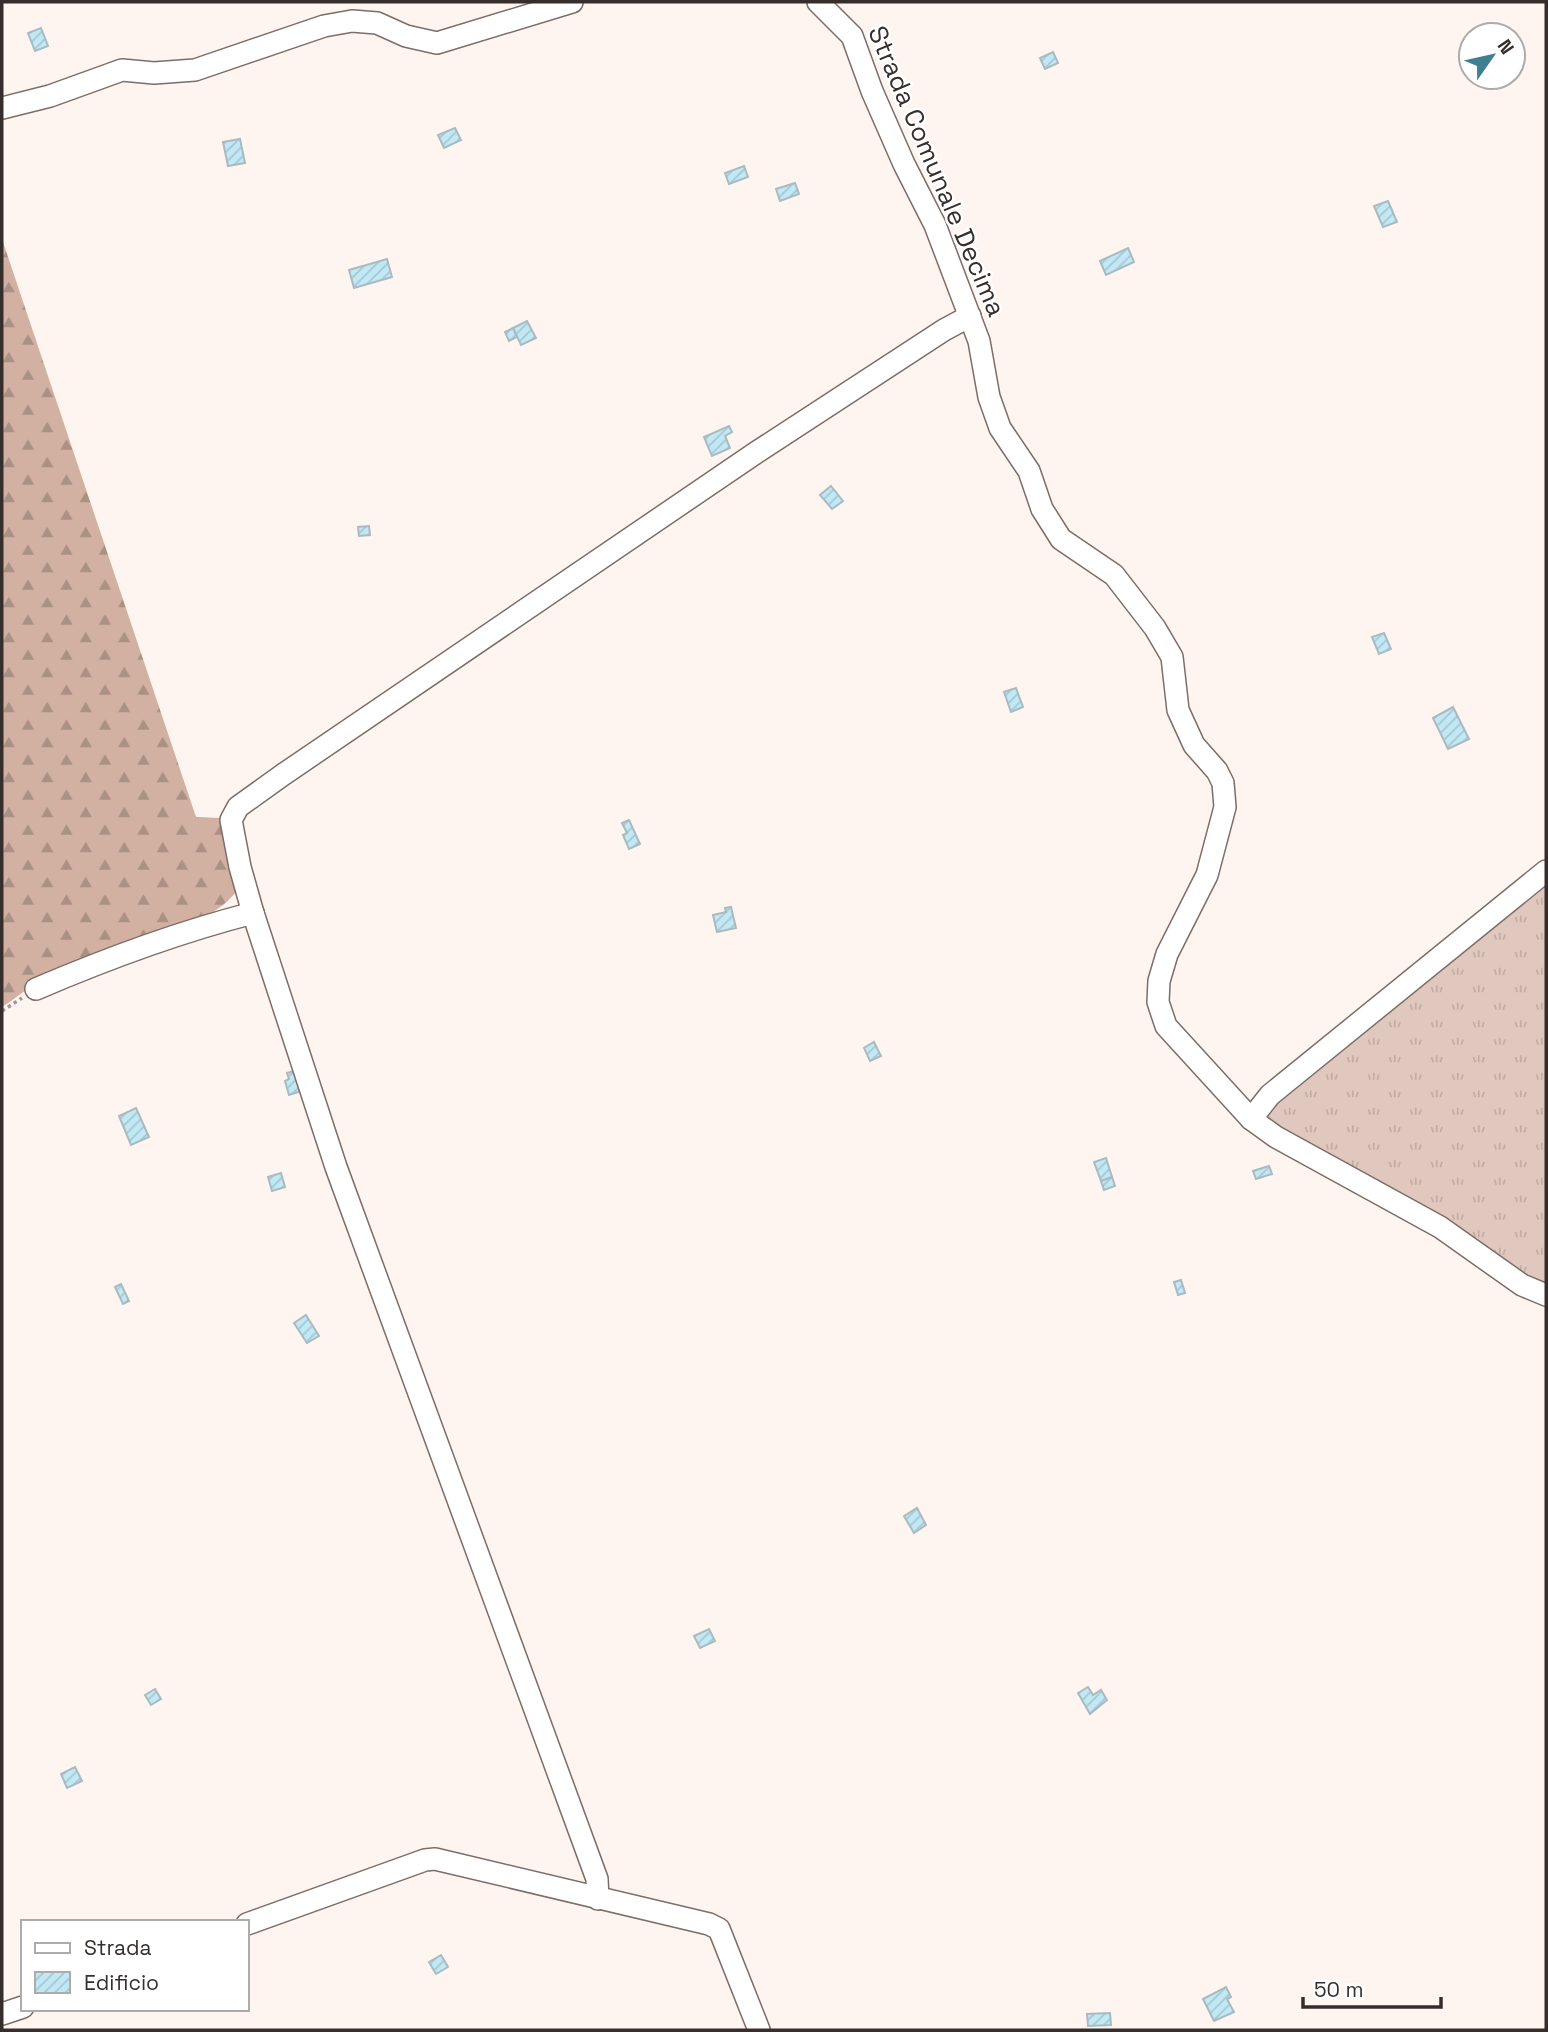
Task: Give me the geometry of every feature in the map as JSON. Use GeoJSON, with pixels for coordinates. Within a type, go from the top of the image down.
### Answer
{"type":"FeatureCollection","features":[{"type":"Feature","properties":{"kind":"street"},"geometry":{"type":"LineString","coordinates":[[2,108],[50,96],[122,70],[154,73],[195,70],[324,26],[352,20],[377,23],[405,36],[437,43],[572,2]]}},
{"type":"Feature","properties":{"kind":"street","name":"Strada Comunale Decima"},"geometry":{"type":"LineString","coordinates":[[818,2],[852,36],[904,164],[935,225],[970,316],[979,341],[989,397],[1000,428],[1029,471],[1042,509],[1061,539],[1114,575],[1155,628],[1172,657],[1178,710],[1194,745],[1217,771],[1223,783],[1225,807],[1207,875],[1167,954],[1159,981],[1158,1002],[1166,1026],[1251,1119],[1276,1137],[1440,1227],[1522,1285],[1546,1295]]}},
{"type":"Feature","properties":{"kind":"street"},"geometry":{"type":"LineString","coordinates":[[598,1899],[597,1880],[336,1167],[253,914],[240,867],[232,820],[238,807],[757,452],[970,316]]}},
{"type":"Feature","properties":{"kind":"street"},"geometry":{"type":"LineString","coordinates":[[1251,1119],[1270,1094],[1546,871]]}},
{"type":"Feature","properties":{"kind":"street"},"geometry":{"type":"LineString","coordinates":[[36,989],[102,961],[216,923],[253,914]]}},
{"type":"Feature","properties":{"kind":"street"},"geometry":{"type":"LineString","coordinates":[[248,1924],[425,1860],[435,1859],[709,1924],[719,1929],[759,2030]]}},
{"type":"Feature","properties":{"kind":"street"},"geometry":{"type":"LineString","coordinates":[[2,2014],[21,2008]]}},
{"type":"Feature","properties":{"kind":"green space"},"geometry":{"type":"Polygon","coordinates":[[[2,239],[196,817],[220,818],[238,889],[224,904],[183,928],[57,970],[2,1007],[2,239]]]}},
{"type":"Feature","properties":{"kind":"green space"},"geometry":{"type":"Polygon","coordinates":[[[1546,878],[1546,1287],[1526,1278],[1265,1119],[1277,1098],[1546,878]]]}},
{"type":"Feature","properties":{"kind":"building"},"geometry":{"type":"Polygon","coordinates":[[[41,28],[48,46],[35,51],[28,33],[41,28]]]}},
{"type":"Feature","properties":{"kind":"building"},"geometry":{"type":"Polygon","coordinates":[[[1053,52],[1058,63],[1045,69],[1040,58],[1053,52]]]}},
{"type":"Feature","properties":{"kind":"building"},"geometry":{"type":"Polygon","coordinates":[[[455,128],[461,140],[444,148],[438,135],[455,128]]]}},
{"type":"Feature","properties":{"kind":"building"},"geometry":{"type":"Polygon","coordinates":[[[240,139],[245,163],[228,166],[223,142],[240,139]]]}},
{"type":"Feature","properties":{"kind":"building"},"geometry":{"type":"Polygon","coordinates":[[[744,166],[748,177],[729,184],[725,173],[744,166]]]}},
{"type":"Feature","properties":{"kind":"building"},"geometry":{"type":"Polygon","coordinates":[[[795,183],[799,194],[780,201],[776,189],[795,183]]]}},
{"type":"Feature","properties":{"kind":"building"},"geometry":{"type":"Polygon","coordinates":[[[1388,201],[1397,222],[1383,227],[1374,206],[1388,201]]]}},
{"type":"Feature","properties":{"kind":"building"},"geometry":{"type":"Polygon","coordinates":[[[1128,248],[1134,262],[1106,275],[1100,261],[1128,248]]]}},
{"type":"Feature","properties":{"kind":"building"},"geometry":{"type":"Polygon","coordinates":[[[387,259],[392,277],[354,288],[349,270],[387,259]]]}},
{"type":"Feature","properties":{"kind":"building"},"geometry":{"type":"Polygon","coordinates":[[[527,321],[536,338],[521,345],[513,328],[527,321]]]}},
{"type":"Feature","properties":{"kind":"building"},"geometry":{"type":"Polygon","coordinates":[[[513,328],[517,337],[509,341],[505,332],[513,328]]]}},
{"type":"Feature","properties":{"kind":"building"},"geometry":{"type":"Polygon","coordinates":[[[729,426],[732,432],[725,436],[730,448],[712,456],[704,437],[729,426]]]}},
{"type":"Feature","properties":{"kind":"building"},"geometry":{"type":"Polygon","coordinates":[[[831,486],[843,501],[832,509],[820,495],[831,486]]]}},
{"type":"Feature","properties":{"kind":"building"},"geometry":{"type":"Polygon","coordinates":[[[369,526],[370,535],[359,536],[358,527],[369,526]]]}},
{"type":"Feature","properties":{"kind":"building"},"geometry":{"type":"Polygon","coordinates":[[[1384,633],[1391,649],[1379,654],[1372,637],[1384,633]]]}},
{"type":"Feature","properties":{"kind":"building"},"geometry":{"type":"Polygon","coordinates":[[[1016,688],[1023,707],[1011,712],[1004,692],[1016,688]]]}},
{"type":"Feature","properties":{"kind":"building"},"geometry":{"type":"Polygon","coordinates":[[[1453,707],[1469,739],[1448,749],[1433,718],[1453,707]]]}},
{"type":"Feature","properties":{"kind":"building"},"geometry":{"type":"Polygon","coordinates":[[[629,820],[640,844],[629,849],[623,835],[627,833],[622,823],[629,820]]]}},
{"type":"Feature","properties":{"kind":"building"},"geometry":{"type":"Polygon","coordinates":[[[731,907],[736,928],[717,932],[713,915],[726,912],[725,908],[731,907]]]}},
{"type":"Feature","properties":{"kind":"building"},"geometry":{"type":"Polygon","coordinates":[[[874,1042],[881,1056],[870,1061],[864,1048],[874,1042]]]}},
{"type":"Feature","properties":{"kind":"building"},"geometry":{"type":"Polygon","coordinates":[[[294,1071],[301,1091],[289,1095],[285,1081],[289,1079],[287,1073],[294,1071]]]}},
{"type":"Feature","properties":{"kind":"building"},"geometry":{"type":"Polygon","coordinates":[[[136,1108],[149,1137],[131,1145],[119,1116],[136,1108]]]}},
{"type":"Feature","properties":{"kind":"building"},"geometry":{"type":"Polygon","coordinates":[[[1106,1158],[1112,1177],[1101,1181],[1094,1162],[1106,1158]]]}},
{"type":"Feature","properties":{"kind":"building"},"geometry":{"type":"Polygon","coordinates":[[[1269,1166],[1272,1174],[1256,1179],[1253,1171],[1269,1166]]]}},
{"type":"Feature","properties":{"kind":"building"},"geometry":{"type":"Polygon","coordinates":[[[281,1173],[285,1187],[272,1191],[268,1177],[281,1173]]]}},
{"type":"Feature","properties":{"kind":"building"},"geometry":{"type":"Polygon","coordinates":[[[1112,1177],[1115,1186],[1104,1190],[1101,1181],[1112,1177]]]}},
{"type":"Feature","properties":{"kind":"building"},"geometry":{"type":"Polygon","coordinates":[[[1181,1280],[1185,1293],[1178,1295],[1174,1282],[1181,1280]]]}},
{"type":"Feature","properties":{"kind":"building"},"geometry":{"type":"Polygon","coordinates":[[[121,1284],[129,1301],[123,1304],[115,1287],[121,1284]]]}},
{"type":"Feature","properties":{"kind":"building"},"geometry":{"type":"Polygon","coordinates":[[[306,1315],[319,1336],[307,1343],[294,1323],[306,1315]]]}},
{"type":"Feature","properties":{"kind":"building"},"geometry":{"type":"Polygon","coordinates":[[[917,1508],[926,1525],[914,1533],[904,1516],[917,1508]]]}},
{"type":"Feature","properties":{"kind":"building"},"geometry":{"type":"Polygon","coordinates":[[[709,1629],[715,1641],[700,1648],[694,1636],[709,1629]]]}},
{"type":"Feature","properties":{"kind":"building"},"geometry":{"type":"Polygon","coordinates":[[[1088,1687],[1093,1695],[1101,1690],[1107,1700],[1090,1714],[1078,1693],[1088,1687]]]}},
{"type":"Feature","properties":{"kind":"building"},"geometry":{"type":"Polygon","coordinates":[[[155,1689],[161,1699],[151,1705],[145,1695],[155,1689]]]}},
{"type":"Feature","properties":{"kind":"building"},"geometry":{"type":"Polygon","coordinates":[[[75,1767],[82,1781],[67,1788],[61,1774],[75,1767]]]}},
{"type":"Feature","properties":{"kind":"building"},"geometry":{"type":"Polygon","coordinates":[[[441,1955],[448,1967],[436,1974],[429,1962],[441,1955]]]}},
{"type":"Feature","properties":{"kind":"building"},"geometry":{"type":"Polygon","coordinates":[[[1226,1987],[1231,1997],[1227,1999],[1234,2012],[1214,2021],[1203,1999],[1226,1987]]]}},
{"type":"Feature","properties":{"kind":"building"},"geometry":{"type":"Polygon","coordinates":[[[1110,2013],[1111,2025],[1088,2026],[1087,2014],[1110,2013]]]}}]}
